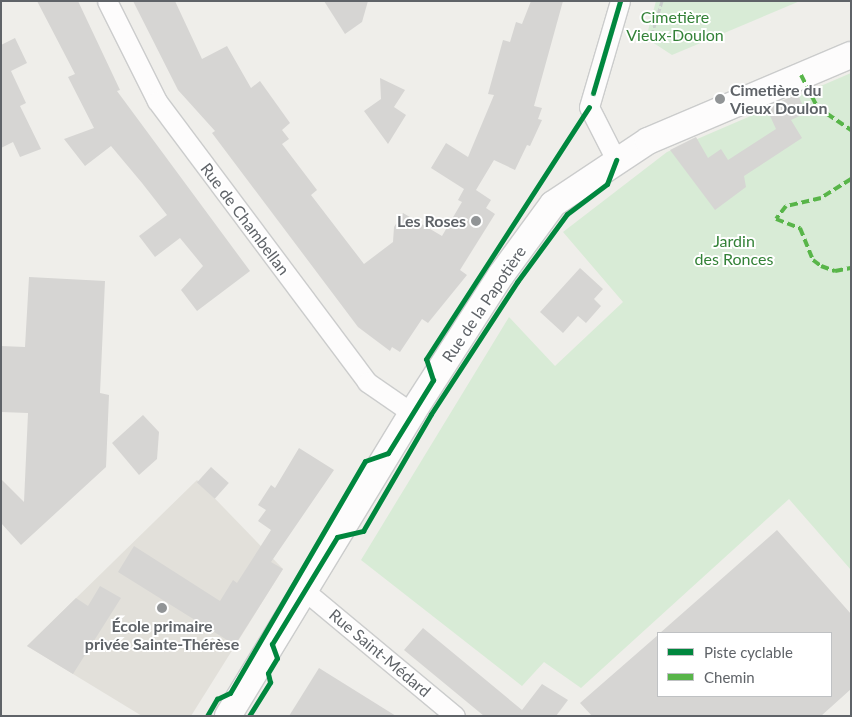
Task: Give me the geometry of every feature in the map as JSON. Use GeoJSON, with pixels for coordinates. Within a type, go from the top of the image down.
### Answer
{"type":"FeatureCollection","features":[{"type":"Feature","properties":{"kind":"street","name":"Rue de Chambellan"},"geometry":{"type":"LineString","coordinates":[[106,1],[157,101],[367,382],[412,413]]}},
{"type":"Feature","properties":{"kind":"street"},"geometry":{"type":"LineString","coordinates":[[616,160],[589,107],[620,1]]}},
{"type":"Feature","properties":{"kind":"street","name":"Rue de la Papotière"},"geometry":{"type":"LineString","coordinates":[[228,716],[412,413],[501,275],[553,204],[616,160],[689,121],[851,54]]}},
{"type":"Feature","properties":{"kind":"street","name":"Rue Saint-Médard"},"geometry":{"type":"LineString","coordinates":[[305,591],[455,716]]}},
{"type":"Feature","properties":{"kind":"path"},"geometry":{"type":"LineString","coordinates":[[662,1],[652,34],[665,42]]}},
{"type":"Feature","properties":{"kind":"shaded area","name":"École primaire privée Sainte-Thérèse"},"geometry":{"type":"Polygon","coordinates":[[[197,480],[283,569],[191,716],[142,716],[27,646],[197,480]]]}},
{"type":"Feature","properties":{"kind":"green space","name":"Cimetière Vieux-Doulon"},"geometry":{"type":"Polygon","coordinates":[[[656,1],[800,1],[672,55],[646,38],[656,1]]]}},
{"type":"Feature","properties":{"kind":"green space","name":"Jardin des Ronces"},"geometry":{"type":"Polygon","coordinates":[[[851,73],[851,570],[789,499],[581,688],[544,662],[522,686],[361,560],[509,317],[555,366],[623,302],[563,232],[667,152],[851,73]]]}},
{"type":"Feature","properties":{"kind":"building"},"geometry":{"type":"Polygon","coordinates":[[[37,1],[78,1],[120,90],[117,91],[250,271],[197,311],[181,290],[203,266],[180,238],[155,257],[139,236],[167,215],[111,146],[85,166],[64,139],[94,128],[68,77],[75,74],[37,1]]]}},
{"type":"Feature","properties":{"kind":"building"},"geometry":{"type":"Polygon","coordinates":[[[133,1],[175,1],[202,59],[227,46],[251,88],[260,81],[290,123],[282,130],[289,139],[282,144],[317,190],[311,195],[364,264],[393,242],[394,227],[403,213],[442,236],[462,202],[458,200],[464,189],[431,168],[446,143],[468,157],[494,95],[488,94],[503,40],[510,42],[516,22],[522,24],[531,1],[563,1],[534,106],[542,108],[538,119],[542,120],[530,146],[527,145],[515,170],[494,160],[476,190],[491,200],[486,208],[495,214],[460,270],[467,275],[428,323],[422,319],[400,352],[392,347],[390,351],[358,327],[212,133],[215,131],[178,90],[133,1]]]}},
{"type":"Feature","properties":{"kind":"building"},"geometry":{"type":"Polygon","coordinates":[[[324,1],[368,1],[362,22],[345,34],[324,1]]]}},
{"type":"Feature","properties":{"kind":"building"},"geometry":{"type":"Polygon","coordinates":[[[15,38],[27,63],[11,71],[26,103],[20,106],[41,149],[20,157],[13,142],[1,148],[1,45],[15,38]]]}},
{"type":"Feature","properties":{"kind":"building"},"geometry":{"type":"Polygon","coordinates":[[[380,78],[405,90],[394,107],[406,115],[388,144],[364,111],[381,99],[380,78]]]}},
{"type":"Feature","properties":{"kind":"building"},"geometry":{"type":"Polygon","coordinates":[[[791,97],[799,97],[806,113],[791,120],[802,138],[744,176],[746,187],[715,210],[670,150],[696,137],[708,158],[721,149],[728,160],[776,129],[766,107],[791,97]]]}},
{"type":"Feature","properties":{"kind":"building"},"geometry":{"type":"Polygon","coordinates":[[[580,268],[603,289],[594,299],[601,306],[586,323],[578,316],[563,333],[540,312],[580,268]]]}},
{"type":"Feature","properties":{"kind":"building"},"geometry":{"type":"Polygon","coordinates":[[[29,277],[105,281],[100,393],[109,395],[106,467],[21,545],[1,523],[1,479],[24,502],[28,413],[1,412],[1,346],[25,347],[29,277]]]}},
{"type":"Feature","properties":{"kind":"building"},"geometry":{"type":"Polygon","coordinates":[[[143,415],[159,432],[157,459],[139,475],[112,443],[143,415]]]}},
{"type":"Feature","properties":{"kind":"building"},"geometry":{"type":"Polygon","coordinates":[[[299,448],[334,470],[271,562],[283,569],[235,645],[118,572],[134,546],[220,601],[233,580],[237,583],[271,530],[258,521],[266,510],[258,505],[271,485],[275,488],[299,448]]]}},
{"type":"Feature","properties":{"kind":"building"},"geometry":{"type":"Polygon","coordinates":[[[211,467],[229,483],[215,499],[197,483],[211,467]]]}},
{"type":"Feature","properties":{"kind":"building"},"geometry":{"type":"Polygon","coordinates":[[[777,530],[851,614],[851,689],[821,716],[592,716],[580,703],[657,636],[657,697],[832,697],[832,632],[661,632],[777,530]]]}},
{"type":"Feature","properties":{"kind":"building"},"geometry":{"type":"Polygon","coordinates":[[[100,586],[121,598],[73,674],[27,646],[76,598],[88,606],[100,586]]]}},
{"type":"Feature","properties":{"kind":"building"},"geometry":{"type":"Polygon","coordinates":[[[423,628],[522,710],[542,684],[568,700],[556,716],[484,716],[404,650],[423,628]]]}},
{"type":"Feature","properties":{"kind":"building"},"geometry":{"type":"Polygon","coordinates":[[[319,668],[396,716],[289,716],[319,668]]]}},
{"type":"Feature","properties":{"kind":"marked path"},"geometry":{"type":"LineString","coordinates":[[801,75],[817,107],[851,130]]}},
{"type":"Feature","properties":{"kind":"marked path"},"geometry":{"type":"LineString","coordinates":[[851,179],[821,198],[786,206],[776,219],[800,228],[813,260],[821,266],[835,271],[851,268]]}},
{"type":"Feature","properties":{"kind":"cycle path"},"geometry":{"type":"LineString","coordinates":[[593,93],[620,1]]}},
{"type":"Feature","properties":{"kind":"cycle path"},"geometry":{"type":"LineString","coordinates":[[207,716],[217,699],[230,693],[365,461],[388,453],[433,380],[426,359],[589,107]]}},
{"type":"Feature","properties":{"kind":"cycle path"},"geometry":{"type":"LineString","coordinates":[[249,716],[270,682],[268,673],[277,658],[272,644],[337,537],[363,531],[431,414],[517,282],[567,214],[607,184],[616,160]]}},
{"type":"Feature","properties":{"kind":"place","name":"Cimetière du Vieux Doulon"},"geometry":{"type":"Point","coordinates":[720,99]}},
{"type":"Feature","properties":{"kind":"place","name":"Les Roses"},"geometry":{"type":"Point","coordinates":[476,221]}},
{"type":"Feature","properties":{"kind":"place","name":"École primaire privée Sainte-Thérèse"},"geometry":{"type":"Point","coordinates":[162,608]}}]}
